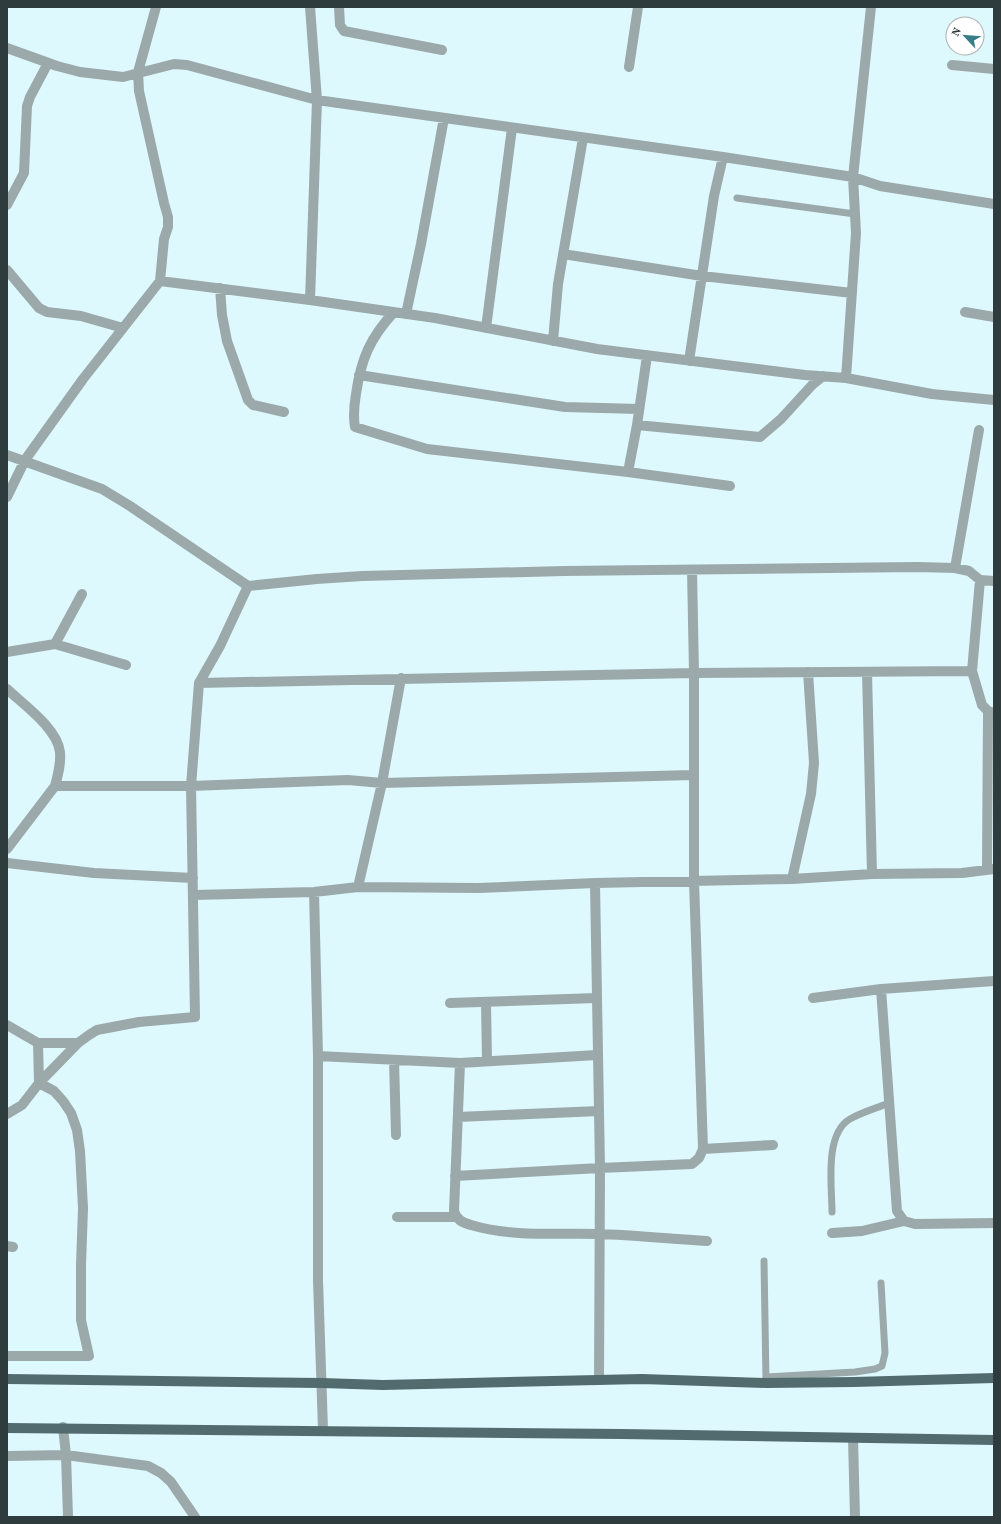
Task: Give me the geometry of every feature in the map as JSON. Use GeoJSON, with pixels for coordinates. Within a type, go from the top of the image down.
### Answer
{"type":"FeatureCollection","features":[{"type":"Feature","properties":{"kind":"main road"},"geometry":{"type":"LineString","coordinates":[[7,1379],[383,1385],[642,1379],[854,1382],[994,1378]]}},
{"type":"Feature","properties":{"kind":"main road"},"geometry":{"type":"LineString","coordinates":[[7,1428],[323,1430],[994,1440]]}},
{"type":"Feature","properties":{"kind":"street"},"geometry":{"type":"LineString","coordinates":[[7,497],[25,460],[76,388],[160,281],[164,239],[168,227],[168,217],[140,99],[138,72],[156,7]]}},
{"type":"Feature","properties":{"kind":"street"},"geometry":{"type":"LineString","coordinates":[[310,7],[317,100],[310,300]]}},
{"type":"Feature","properties":{"kind":"street"},"geometry":{"type":"LineString","coordinates":[[339,7],[340,25],[344,31],[442,50]]}},
{"type":"Feature","properties":{"kind":"street"},"geometry":{"type":"LineString","coordinates":[[629,67],[638,7]]}},
{"type":"Feature","properties":{"kind":"street"},"geometry":{"type":"LineString","coordinates":[[846,378],[856,232],[853,176],[871,7]]}},
{"type":"Feature","properties":{"kind":"street"},"geometry":{"type":"LineString","coordinates":[[7,48],[57,66],[80,72],[123,76],[174,64],[187,65],[317,100],[853,176],[880,186],[994,204]]}},
{"type":"Feature","properties":{"kind":"street"},"geometry":{"type":"LineString","coordinates":[[7,205],[24,173],[27,106],[30,97],[48,63]]}},
{"type":"Feature","properties":{"kind":"street"},"geometry":{"type":"LineString","coordinates":[[952,65],[994,69]]}},
{"type":"Feature","properties":{"kind":"street"},"geometry":{"type":"LineString","coordinates":[[406,314],[422,244],[444,118]]}},
{"type":"Feature","properties":{"kind":"street"},"geometry":{"type":"LineString","coordinates":[[486,328],[512,128]]}},
{"type":"Feature","properties":{"kind":"street"},"geometry":{"type":"LineString","coordinates":[[553,341],[558,284],[583,138]]}},
{"type":"Feature","properties":{"kind":"street"},"geometry":{"type":"LineString","coordinates":[[689,361],[714,196],[723,157]]}},
{"type":"Feature","properties":{"kind":"street"},"geometry":{"type":"LineString","coordinates":[[564,254],[702,276],[852,293]]}},
{"type":"Feature","properties":{"kind":"street"},"geometry":{"type":"LineString","coordinates":[[7,270],[39,308],[47,312],[81,316],[122,328]]}},
{"type":"Feature","properties":{"kind":"street"},"geometry":{"type":"LineString","coordinates":[[160,281],[394,312],[486,328],[596,350],[846,378],[932,394],[994,400]]}},
{"type":"Feature","properties":{"kind":"street"},"geometry":{"type":"LineString","coordinates":[[220,288],[222,315],[227,341],[248,400],[253,405],[284,412]]}},
{"type":"Feature","properties":{"kind":"street"},"geometry":{"type":"LineString","coordinates":[[394,312],[380,328],[368,348],[359,375],[353,416],[355,427],[427,449],[628,472],[730,486]]}},
{"type":"Feature","properties":{"kind":"street"},"geometry":{"type":"LineString","coordinates":[[965,312],[994,316]]}},
{"type":"Feature","properties":{"kind":"street"},"geometry":{"type":"LineString","coordinates":[[628,472],[637,425],[647,356]]}},
{"type":"Feature","properties":{"kind":"street"},"geometry":{"type":"LineString","coordinates":[[359,375],[565,407],[639,409]]}},
{"type":"Feature","properties":{"kind":"street"},"geometry":{"type":"LineString","coordinates":[[637,425],[760,437],[781,420],[813,384],[823,376]]}},
{"type":"Feature","properties":{"kind":"street"},"geometry":{"type":"LineString","coordinates":[[955,568],[979,430]]}},
{"type":"Feature","properties":{"kind":"street"},"geometry":{"type":"LineString","coordinates":[[7,455],[25,460],[102,489],[130,506],[248,586],[362,576],[564,571],[918,567],[955,568],[969,571],[980,580],[994,581]]}},
{"type":"Feature","properties":{"kind":"street"},"geometry":{"type":"LineString","coordinates":[[455,1176],[692,1164],[699,1158],[703,1149],[694,881],[694,673],[692,570]]}},
{"type":"Feature","properties":{"kind":"street"},"geometry":{"type":"LineString","coordinates":[[194,895],[314,892],[358,887],[478,888],[872,874],[962,873],[991,869],[991,712],[982,705],[972,672],[980,580]]}},
{"type":"Feature","properties":{"kind":"street"},"geometry":{"type":"LineString","coordinates":[[7,1114],[22,1105],[40,1083],[78,1043],[97,1030],[140,1022],[195,1016],[191,786],[199,683],[220,646],[248,586]]}},
{"type":"Feature","properties":{"kind":"street"},"geometry":{"type":"LineString","coordinates":[[55,644],[82,594]]}},
{"type":"Feature","properties":{"kind":"street"},"geometry":{"type":"LineString","coordinates":[[7,652],[55,644],[126,665]]}},
{"type":"Feature","properties":{"kind":"street"},"geometry":{"type":"LineString","coordinates":[[792,878],[811,794],[814,763],[808,672]]}},
{"type":"Feature","properties":{"kind":"street"},"geometry":{"type":"LineString","coordinates":[[867,672],[872,874]]}},
{"type":"Feature","properties":{"kind":"street"},"geometry":{"type":"LineString","coordinates":[[199,683],[694,673],[972,672]]}},
{"type":"Feature","properties":{"kind":"street"},"geometry":{"type":"LineString","coordinates":[[358,887],[382,783],[401,678]]}},
{"type":"Feature","properties":{"kind":"street"},"geometry":{"type":"LineString","coordinates":[[7,689],[50,729],[60,752],[60,766],[55,786],[7,849]]}},
{"type":"Feature","properties":{"kind":"street"},"geometry":{"type":"LineString","coordinates":[[55,786],[191,786],[348,780],[382,783],[693,775]]}},
{"type":"Feature","properties":{"kind":"street"},"geometry":{"type":"LineString","coordinates":[[7,863],[94,873],[193,878]]}},
{"type":"Feature","properties":{"kind":"street"},"geometry":{"type":"LineString","coordinates":[[595,883],[600,1168],[599,1380]]}},
{"type":"Feature","properties":{"kind":"street"},"geometry":{"type":"LineString","coordinates":[[314,892],[318,1056],[318,1280],[323,1430]]}},
{"type":"Feature","properties":{"kind":"street"},"geometry":{"type":"LineString","coordinates":[[813,998],[881,989],[994,981]]}},
{"type":"Feature","properties":{"kind":"street"},"geometry":{"type":"LineString","coordinates":[[881,989],[897,1211],[904,1221]]}},
{"type":"Feature","properties":{"kind":"street"},"geometry":{"type":"LineString","coordinates":[[450,1003],[597,998]]}},
{"type":"Feature","properties":{"kind":"street"},"geometry":{"type":"LineString","coordinates":[[486,1002],[487,1061]]}},
{"type":"Feature","properties":{"kind":"street"},"geometry":{"type":"LineString","coordinates":[[7,1025],[38,1042],[78,1043]]}},
{"type":"Feature","properties":{"kind":"street"},"geometry":{"type":"LineString","coordinates":[[38,1042],[40,1083]]}},
{"type":"Feature","properties":{"kind":"street"},"geometry":{"type":"LineString","coordinates":[[318,1056],[460,1063],[597,1055]]}},
{"type":"Feature","properties":{"kind":"street"},"geometry":{"type":"LineString","coordinates":[[394,1060],[396,1135]]}},
{"type":"Feature","properties":{"kind":"street"},"geometry":{"type":"LineString","coordinates":[[455,1217],[455,1176],[460,1063]]}},
{"type":"Feature","properties":{"kind":"street"},"geometry":{"type":"LineString","coordinates":[[7,1356],[89,1356],[81,1320],[83,1208],[80,1151],[71,1113],[63,1100],[54,1091],[40,1083]]}},
{"type":"Feature","properties":{"kind":"street"},"geometry":{"type":"LineString","coordinates":[[458,1117],[598,1111]]}},
{"type":"Feature","properties":{"kind":"street"},"geometry":{"type":"LineString","coordinates":[[703,1149],[773,1145]]}},
{"type":"Feature","properties":{"kind":"street"},"geometry":{"type":"LineString","coordinates":[[397,1217],[455,1217],[470,1225],[496,1231],[520,1233],[599,1234],[707,1241]]}},
{"type":"Feature","properties":{"kind":"street"},"geometry":{"type":"LineString","coordinates":[[832,1233],[862,1231],[904,1221],[915,1224],[994,1223]]}},
{"type":"Feature","properties":{"kind":"street"},"geometry":{"type":"LineString","coordinates":[[63,1428],[66,1455],[68,1517]]}},
{"type":"Feature","properties":{"kind":"street"},"geometry":{"type":"LineString","coordinates":[[853,1438],[854,1517]]}},
{"type":"Feature","properties":{"kind":"street"},"geometry":{"type":"LineString","coordinates":[[7,1456],[66,1455],[148,1466],[161,1473],[171,1482],[196,1517]]}},
{"type":"Feature","properties":{"kind":"lane"},"geometry":{"type":"LineString","coordinates":[[737,198],[855,214]]}},
{"type":"Feature","properties":{"kind":"lane"},"geometry":{"type":"LineString","coordinates":[[832,1212],[831,1156],[836,1134],[848,1120],[889,1103]]}},
{"type":"Feature","properties":{"kind":"lane"},"geometry":{"type":"LineString","coordinates":[[764,1261],[766,1380],[855,1372],[875,1369],[882,1366],[885,1353],[881,1283]]}}]}
